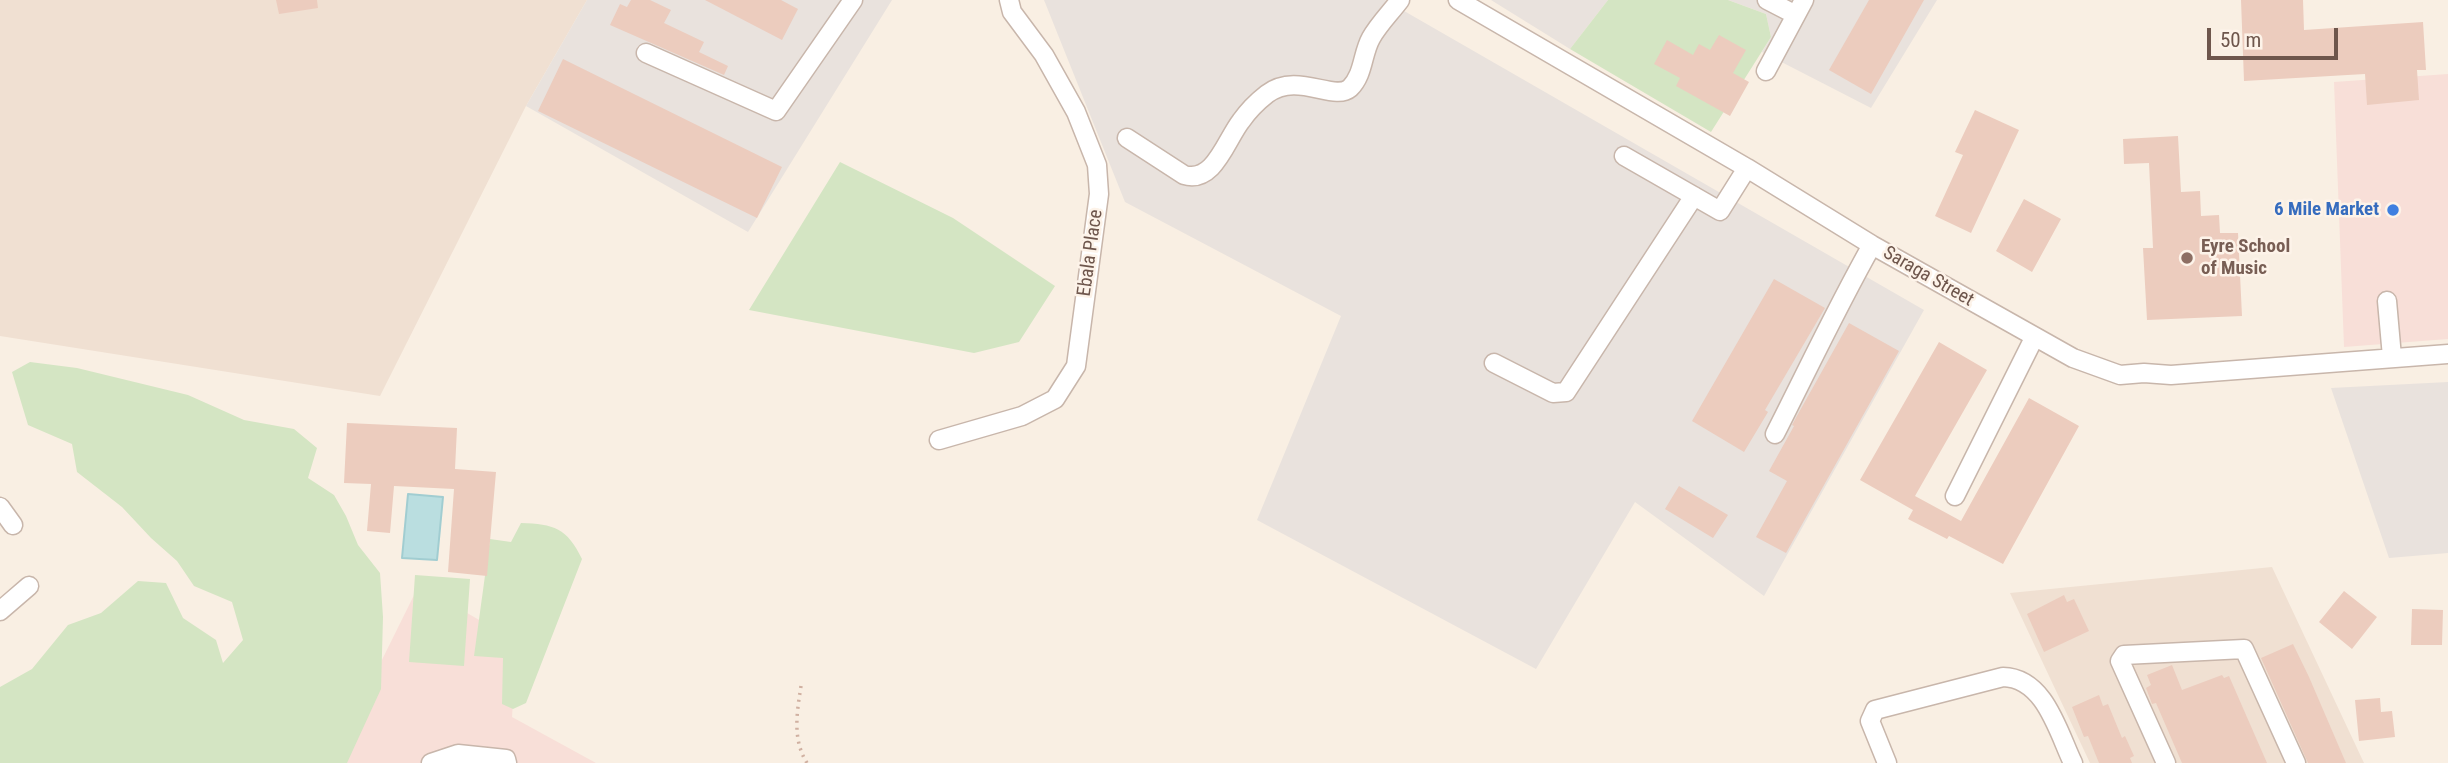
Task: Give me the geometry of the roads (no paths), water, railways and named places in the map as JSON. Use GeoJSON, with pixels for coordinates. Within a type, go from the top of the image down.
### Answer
{"type":"FeatureCollection","features":[{"type":"Feature","properties":{"kind":"street"},"geometry":{"type":"LineString","coordinates":[[646,53],[776,111],[853,0]]}},
{"type":"Feature","properties":{"kind":"street","name":"Ebala Place"},"geometry":{"type":"LineString","coordinates":[[939,440],[1022,416],[1055,399],[1076,366],[1099,194],[1097,165],[1076,112],[1044,55],[1012,12],[1009,0]]}},
{"type":"Feature","properties":{"kind":"street"},"geometry":{"type":"LineString","coordinates":[[1127,138],[1184,175],[1194,178],[1199,176],[1210,169],[1241,121],[1271,91],[1294,84],[1339,92],[1351,86],[1361,70],[1370,39],[1400,0]]}},
{"type":"Feature","properties":{"kind":"street","name":"Saraga Street"},"geometry":{"type":"LineString","coordinates":[[1458,0],[2034,338],[2073,358],[2120,375],[2171,375],[2448,354]]}},
{"type":"Feature","properties":{"kind":"street"},"geometry":{"type":"LineString","coordinates":[[1766,71],[1800,7],[1767,0]]}},
{"type":"Feature","properties":{"kind":"street"},"geometry":{"type":"LineString","coordinates":[[1624,156],[1720,211],[1747,168]]}},
{"type":"Feature","properties":{"kind":"street"},"geometry":{"type":"LineString","coordinates":[[1494,363],[1553,393],[1566,392],[1694,196]]}},
{"type":"Feature","properties":{"kind":"street"},"geometry":{"type":"LineString","coordinates":[[1775,434],[1820,347],[1838,304],[1872,245]]}},
{"type":"Feature","properties":{"kind":"street"},"geometry":{"type":"LineString","coordinates":[[2387,301],[2392,357]]}},
{"type":"Feature","properties":{"kind":"street"},"geometry":{"type":"LineString","coordinates":[[1955,496],[2034,338]]}},
{"type":"Feature","properties":{"kind":"street"},"geometry":{"type":"LineString","coordinates":[[0,507],[13,525]]}},
{"type":"Feature","properties":{"kind":"street"},"geometry":{"type":"LineString","coordinates":[[0,611],[29,586]]}},
{"type":"Feature","properties":{"kind":"street"},"geometry":{"type":"LineString","coordinates":[[2166,763],[2120,661],[2123,655],[2244,649],[2296,763]]}},
{"type":"Feature","properties":{"kind":"street"},"geometry":{"type":"LineString","coordinates":[[1887,763],[1870,721],[1875,710],[2003,677],[2015,677],[2027,683],[2042,698],[2073,763]]}},
{"type":"Feature","properties":{"kind":"street"},"geometry":{"type":"LineString","coordinates":[[431,763],[458,754],[506,759],[507,763]]}},
{"type":"Feature","properties":{"kind":"water"},"geometry":{"type":"Polygon","coordinates":[[[408,494],[443,497],[437,560],[402,558],[408,494]]]}},
{"type":"Feature","properties":{"kind":"place","name":"6 Mile Market"},"geometry":{"type":"Point","coordinates":[2393,210]}},
{"type":"Feature","properties":{"kind":"place","name":"Eyre School of Music"},"geometry":{"type":"Point","coordinates":[2187,258]}}]}
